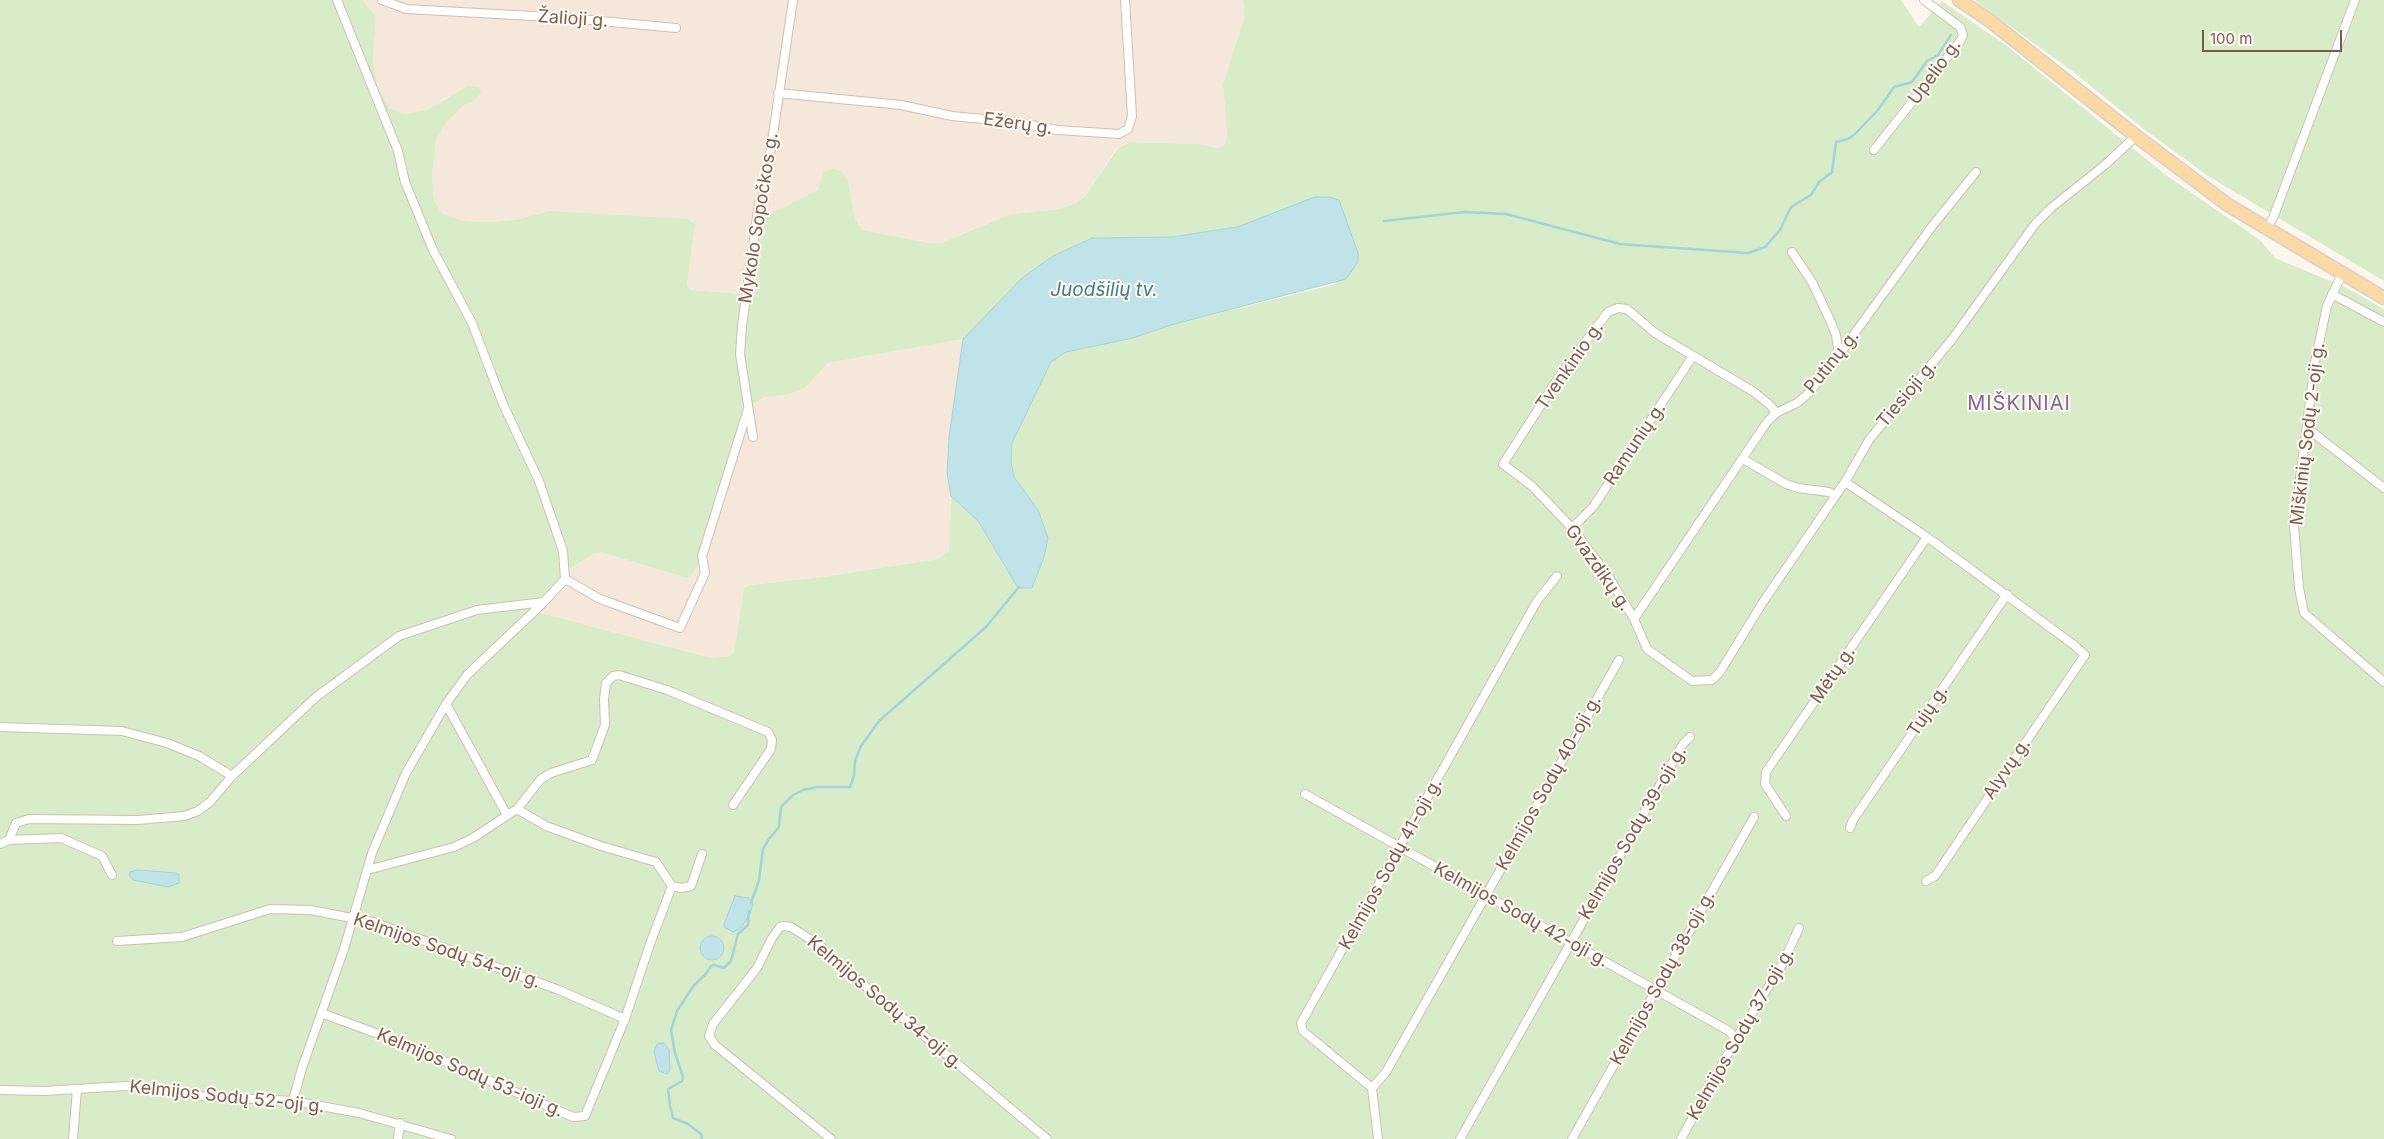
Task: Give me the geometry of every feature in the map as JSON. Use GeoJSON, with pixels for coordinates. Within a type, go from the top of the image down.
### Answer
{"type":"FeatureCollection","features":[{"type":"Feature","properties":{"kind":"main road"},"geometry":{"type":"LineString","coordinates":[[1959,0],[2008,35],[2194,181],[2266,229],[2384,298]]}},
{"type":"Feature","properties":{"kind":"street"},"geometry":{"type":"LineString","coordinates":[[293,1101],[302,1068],[354,918],[372,853],[406,773],[446,704],[467,675],[544,602],[565,579],[563,551],[539,481],[503,404],[472,322],[433,250],[405,182],[398,151],[337,0]]}},
{"type":"Feature","properties":{"kind":"street","name":"Žalioji g."},"geometry":{"type":"LineString","coordinates":[[382,0],[406,9],[569,18],[676,28]]}},
{"type":"Feature","properties":{"kind":"street","name":"Mykolo Sopočkos g."},"geometry":{"type":"LineString","coordinates":[[753,437],[740,354],[742,326],[759,203],[765,188],[793,0]]}},
{"type":"Feature","properties":{"kind":"street","name":"Ežerų g."},"geometry":{"type":"LineString","coordinates":[[778,92],[901,105],[952,116],[1015,122],[1058,130],[1120,134],[1128,129],[1132,116],[1125,0]]}},
{"type":"Feature","properties":{"kind":"street","name":"Upelio g."},"geometry":{"type":"LineString","coordinates":[[1874,150],[1962,40],[1960,27],[1924,0]]}},
{"type":"Feature","properties":{"kind":"street"},"geometry":{"type":"LineString","coordinates":[[2266,229],[2277,209],[2355,0]]}},
{"type":"Feature","properties":{"kind":"street","name":"Tiesioji g."},"geometry":{"type":"LineString","coordinates":[[1712,680],[1720,672],[1763,602],[1845,482],[1869,440],[1953,338],[2035,224],[2051,208],[2112,160],[2136,136]]}},
{"type":"Feature","properties":{"kind":"street","name":"Putinų g."},"geometry":{"type":"LineString","coordinates":[[1634,619],[1767,422],[1776,413],[1797,403],[1808,393],[1839,355],[1933,225],[1976,172]]}},
{"type":"Feature","properties":{"kind":"street"},"geometry":{"type":"LineString","coordinates":[[1792,252],[1812,282],[1830,320],[1836,335],[1839,355]]}},
{"type":"Feature","properties":{"kind":"street","name":"Miškinių Sodų 2-oji g."},"geometry":{"type":"LineString","coordinates":[[2342,274],[2327,306],[2315,362],[2294,526],[2299,588],[2304,613],[2384,682]]}},
{"type":"Feature","properties":{"kind":"street"},"geometry":{"type":"LineString","coordinates":[[2332,294],[2384,322]]}},
{"type":"Feature","properties":{"kind":"street","name":"Tvenkinio g."},"geometry":{"type":"LineString","coordinates":[[1503,464],[1559,377],[1612,309],[1627,309],[1655,333],[1754,392],[1771,406],[1776,413]]}},
{"type":"Feature","properties":{"kind":"street","name":"Ramunių g."},"geometry":{"type":"LineString","coordinates":[[1572,528],[1593,507],[1693,356]]}},
{"type":"Feature","properties":{"kind":"street"},"geometry":{"type":"LineString","coordinates":[[565,579],[600,599],[680,628],[705,573],[702,556],[748,407]]}},
{"type":"Feature","properties":{"kind":"street"},"geometry":{"type":"LineString","coordinates":[[2306,428],[2384,488]]}},
{"type":"Feature","properties":{"kind":"street"},"geometry":{"type":"LineString","coordinates":[[1743,459],[1786,484],[1798,488],[1829,492],[1835,495]]}},
{"type":"Feature","properties":{"kind":"street","name":"Gvazdikų g."},"geometry":{"type":"LineString","coordinates":[[1503,464],[1532,486],[1572,528],[1609,577],[1634,619],[1647,649],[1661,661],[1692,681],[1712,680]]}},
{"type":"Feature","properties":{"kind":"street"},"geometry":{"type":"LineString","coordinates":[[1845,482],[2007,594]]}},
{"type":"Feature","properties":{"kind":"street","name":"Mėtų g."},"geometry":{"type":"LineString","coordinates":[[1786,816],[1765,784],[1766,772],[1927,537]]}},
{"type":"Feature","properties":{"kind":"street","name":"Kelmijos Sodų 41-oji g."},"geometry":{"type":"LineString","coordinates":[[1372,1088],[1303,1031],[1301,1023],[1537,601],[1557,576]]}},
{"type":"Feature","properties":{"kind":"street","name":"Alyvų g."},"geometry":{"type":"LineString","coordinates":[[1926,881],[1935,876],[2085,655],[2074,644],[2007,594]]}},
{"type":"Feature","properties":{"kind":"street","name":"Tujų g."},"geometry":{"type":"LineString","coordinates":[[1850,828],[1853,820],[2007,594]]}},
{"type":"Feature","properties":{"kind":"street"},"geometry":{"type":"LineString","coordinates":[[9,840],[16,823],[29,819],[138,820],[184,816],[198,811],[210,802],[232,776],[316,697],[398,636],[477,610],[544,602]]}},
{"type":"Feature","properties":{"kind":"street","name":"Kelmijos Sodų 40-oji g."},"geometry":{"type":"LineString","coordinates":[[1372,1088],[1386,1072],[1620,660]]}},
{"type":"Feature","properties":{"kind":"street"},"geometry":{"type":"LineString","coordinates":[[367,870],[454,847],[473,838],[517,809],[541,779],[551,773],[592,760],[605,726],[604,699],[606,683],[613,676],[619,675],[667,690],[768,732],[772,740],[771,749],[733,805]]}},
{"type":"Feature","properties":{"kind":"street"},"geometry":{"type":"LineString","coordinates":[[446,704],[507,815]]}},
{"type":"Feature","properties":{"kind":"street"},"geometry":{"type":"LineString","coordinates":[[0,727],[122,731],[143,736],[199,756],[232,776]]}},
{"type":"Feature","properties":{"kind":"street","name":"Kelmijos Sodų 39-oji g."},"geometry":{"type":"LineString","coordinates":[[1460,1139],[1683,744],[1690,737]]}},
{"type":"Feature","properties":{"kind":"street","name":"Kelmijos Sodų 42-oji g."},"geometry":{"type":"LineString","coordinates":[[1305,794],[1570,944],[1729,1031],[1736,1038]]}},
{"type":"Feature","properties":{"kind":"street"},"geometry":{"type":"LineString","coordinates":[[517,809],[546,826],[601,846],[650,859],[660,865],[672,886],[682,888],[691,886],[702,854]]}},
{"type":"Feature","properties":{"kind":"street","name":"Kelmijos Sodų 38-oji g."},"geometry":{"type":"LineString","coordinates":[[1572,1139],[1754,817]]}},
{"type":"Feature","properties":{"kind":"street"},"geometry":{"type":"LineString","coordinates":[[0,844],[9,840],[61,838],[102,856],[112,874]]}},
{"type":"Feature","properties":{"kind":"street","name":"Kelmijos Sodų 53-ioji g."},"geometry":{"type":"LineString","coordinates":[[321,1013],[403,1043],[579,1118],[588,1113],[625,1019],[672,886]]}},
{"type":"Feature","properties":{"kind":"street","name":"Kelmijos Sodų 54-oji g."},"geometry":{"type":"LineString","coordinates":[[117,941],[182,937],[270,910],[288,908],[310,910],[373,922],[559,990],[625,1019]]}},
{"type":"Feature","properties":{"kind":"street","name":"Kelmijos Sodų 34-oji g."},"geometry":{"type":"LineString","coordinates":[[831,1139],[715,1045],[710,1036],[713,1024],[757,968],[772,938],[780,927],[784,926],[792,927],[819,945],[853,976],[1047,1139]]}},
{"type":"Feature","properties":{"kind":"street","name":"Kelmijos Sodų 37-oji g."},"geometry":{"type":"LineString","coordinates":[[1681,1139],[1736,1038],[1782,965],[1799,928]]}},
{"type":"Feature","properties":{"kind":"street","name":"Kelmijos Sodų 52-oji g."},"geometry":{"type":"LineString","coordinates":[[0,1090],[126,1086],[198,1096],[293,1101],[400,1123],[451,1139]]}},
{"type":"Feature","properties":{"kind":"street"},"geometry":{"type":"LineString","coordinates":[[1372,1088],[1378,1139]]}},
{"type":"Feature","properties":{"kind":"street"},"geometry":{"type":"LineString","coordinates":[[73,1139],[76,1089]]}},
{"type":"Feature","properties":{"kind":"street"},"geometry":{"type":"LineString","coordinates":[[398,1139],[400,1123]]}},
{"type":"Feature","properties":{"kind":"shaded area"},"geometry":{"type":"Polygon","coordinates":[[[363,0],[1243,0],[1244,18],[1223,84],[1227,137],[1224,145],[1219,148],[1199,144],[1130,142],[1117,148],[1085,196],[1075,204],[1059,209],[1011,214],[941,243],[929,243],[862,230],[855,218],[848,181],[823,173],[818,190],[762,221],[754,295],[692,290],[687,285],[695,225],[520,219],[491,222],[464,221],[442,213],[434,200],[432,175],[436,140],[447,122],[464,105],[475,101],[481,93],[448,97],[426,110],[406,114],[390,108],[378,88],[373,61],[376,17],[363,0]]]}},
{"type":"Feature","properties":{"kind":"shaded area"},"geometry":{"type":"Polygon","coordinates":[[[963,339],[949,437],[947,473],[951,496],[949,552],[946,556],[938,559],[822,577],[750,585],[744,588],[734,652],[729,656],[712,658],[529,610],[571,568],[592,555],[602,552],[687,578],[692,575],[697,568],[743,414],[748,407],[764,396],[787,395],[805,388],[828,363],[963,339]]]}},
{"type":"Feature","properties":{"kind":"green space"},"geometry":{"type":"Polygon","coordinates":[[[0,0],[363,0],[376,17],[373,61],[378,88],[390,108],[406,114],[426,110],[469,86],[479,87],[481,93],[475,101],[464,105],[447,122],[436,140],[432,175],[434,200],[442,213],[464,221],[491,222],[520,219],[550,211],[688,219],[695,225],[687,285],[692,290],[753,295],[762,221],[768,215],[818,190],[823,173],[832,169],[841,171],[848,181],[855,218],[862,230],[929,243],[941,243],[1011,214],[1059,209],[1075,204],[1085,196],[1118,148],[1130,142],[1199,144],[1218,148],[1224,145],[1227,137],[1223,84],[1244,18],[1243,0],[1901,0],[1919,27],[1942,1],[2007,46],[2167,176],[2260,240],[2275,258],[2345,287],[2384,309],[2384,1139],[0,1139],[0,0]],[[1274,213],[1237,227],[1172,237],[1091,238],[1053,256],[1022,278],[963,339],[828,363],[805,388],[787,395],[764,397],[748,407],[743,414],[697,568],[692,575],[687,578],[601,552],[592,555],[571,568],[529,610],[712,658],[729,656],[734,652],[744,588],[750,585],[822,577],[938,559],[949,552],[951,496],[978,521],[1007,571],[1032,588],[1044,557],[1014,477],[1011,461],[1012,443],[1051,362],[1066,352],[1133,338],[1171,325],[1336,284],[1274,213]]]}},
{"type":"Feature","properties":{"kind":"green space"},"geometry":{"type":"Polygon","coordinates":[[[1974,0],[2384,0],[2384,281],[2208,176],[2144,129],[2071,70],[1974,0]]]}},
{"type":"Feature","properties":{"kind":"water","name":"Juodšilių tv."},"geometry":{"type":"Polygon","coordinates":[[[1315,197],[1330,197],[1339,200],[1358,253],[1358,262],[1346,279],[1171,325],[1133,338],[1066,352],[1051,362],[1012,443],[1011,461],[1014,477],[1038,510],[1048,538],[1044,557],[1032,588],[1018,588],[978,521],[951,496],[947,473],[949,437],[963,339],[1022,278],[1053,256],[1092,238],[1172,237],[1237,227],[1315,197]]]}},
{"type":"Feature","properties":{"kind":"water"},"geometry":{"type":"Polygon","coordinates":[[[137,870],[177,873],[179,875],[179,883],[168,887],[133,880],[129,875],[130,872],[137,870]]]}},
{"type":"Feature","properties":{"kind":"water"},"geometry":{"type":"Polygon","coordinates":[[[735,896],[749,898],[753,904],[750,914],[741,928],[733,932],[724,927],[724,924],[735,896]]]}},
{"type":"Feature","properties":{"kind":"water"},"geometry":{"type":"Polygon","coordinates":[[[712,936],[720,940],[724,948],[720,956],[712,960],[704,956],[700,948],[704,940],[712,936]]]}},
{"type":"Feature","properties":{"kind":"water"},"geometry":{"type":"Polygon","coordinates":[[[664,1043],[669,1050],[670,1070],[667,1074],[659,1071],[654,1052],[657,1044],[664,1043]]]}},
{"type":"Feature","properties":{"kind":"waterway"},"geometry":{"type":"LineString","coordinates":[[1384,221],[1465,212],[1506,214],[1620,244],[1748,253],[1765,247],[1780,230],[1791,207],[1811,195],[1819,182],[1832,172],[1836,142],[1848,139],[1855,134],[1878,110],[1894,87],[1912,82],[1927,61],[1938,55],[1951,35]]}},
{"type":"Feature","properties":{"kind":"waterway"},"geometry":{"type":"LineString","coordinates":[[751,903],[759,880],[763,849],[779,827],[781,807],[793,795],[803,790],[817,787],[850,787],[854,776],[855,761],[861,746],[879,721],[986,627],[1019,587]]}},
{"type":"Feature","properties":{"kind":"waterway"},"geometry":{"type":"LineString","coordinates":[[702,1139],[701,1134],[688,1124],[673,1118],[668,1089],[682,1081],[683,1077],[675,1053],[671,1030],[677,1011],[694,985],[705,975],[711,966],[724,968],[731,961],[738,934],[748,925],[749,911]]}},
{"type":"Feature","properties":{"kind":"district","name":"MIŠKINIAI"},"geometry":{"type":"Point","coordinates":[2019,404]}}]}
